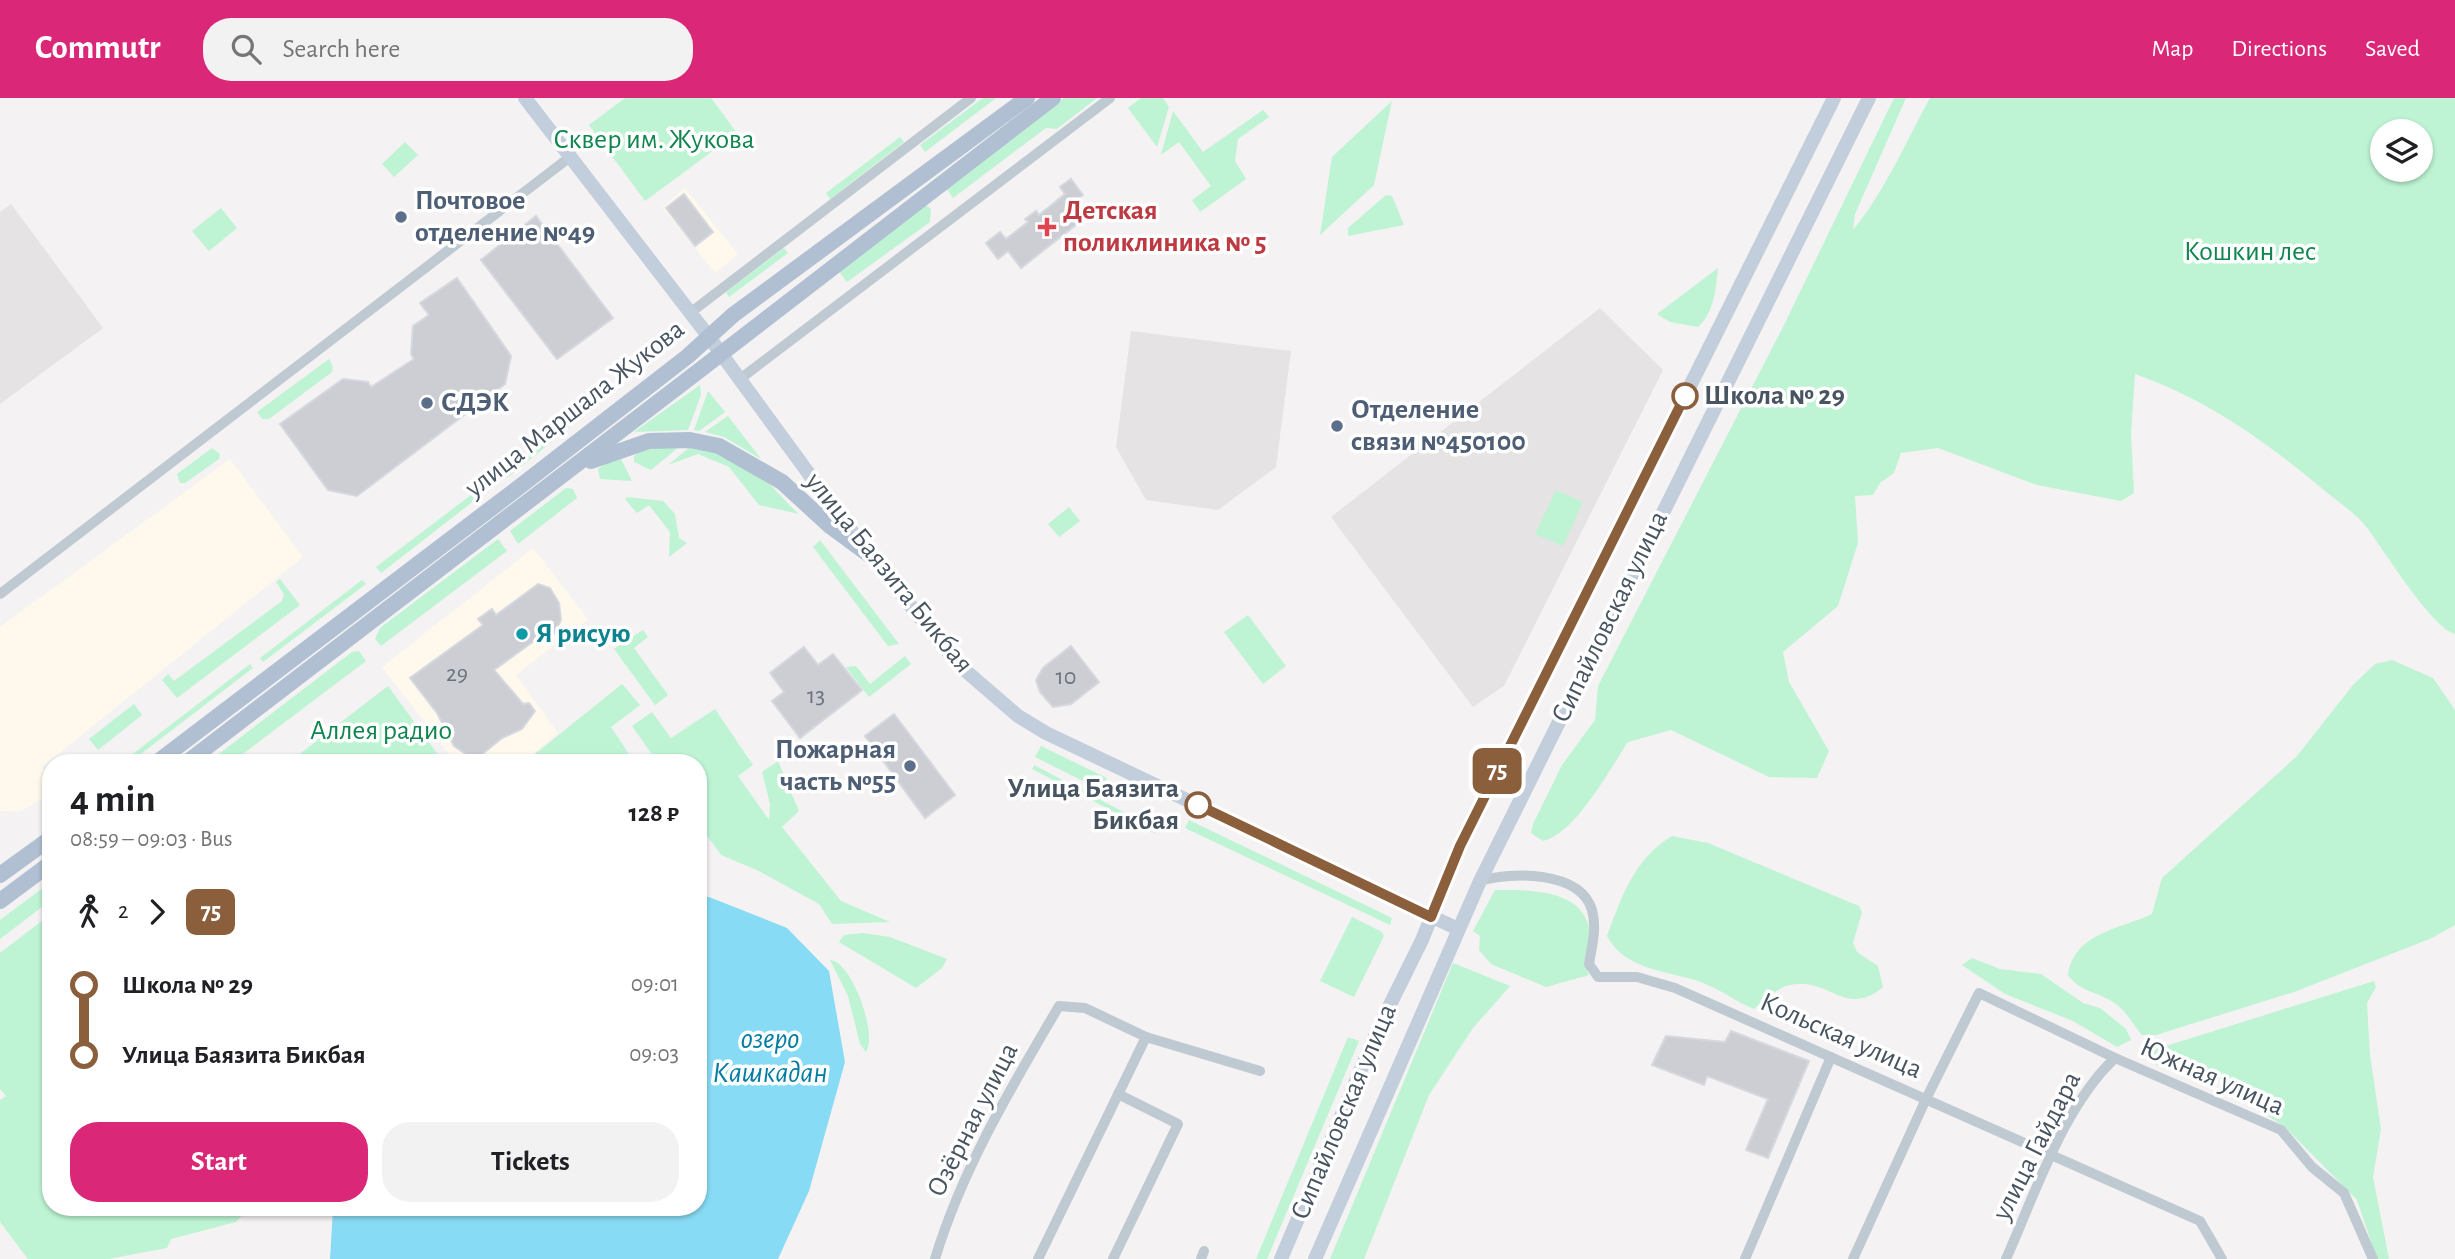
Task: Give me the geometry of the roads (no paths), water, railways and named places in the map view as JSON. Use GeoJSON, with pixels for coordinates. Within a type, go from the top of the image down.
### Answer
{"type":"FeatureCollection","features":[{"type":"Feature","properties":{"kind":"main road","name":"улица Баязита Бикбая"},"geometry":{"type":"LineString","coordinates":[[526,98],[709,337],[839,515],[960,666],[1018,716],[1093,756],[1458,929]]}},
{"type":"Feature","properties":{"kind":"main road","name":"улица Маршала Жукова"},"geometry":{"type":"LineString","coordinates":[[168,754],[514,492],[733,315],[1027,98]]}},
{"type":"Feature","properties":{"kind":"main road","name":"улица Маршала Жукова"},"geometry":{"type":"LineString","coordinates":[[198,754],[1053,98]]}},
{"type":"Feature","properties":{"kind":"main road","name":"Сипайловская улица"},"geometry":{"type":"LineString","coordinates":[[1281,1259],[1377,1031],[1431,917],[1460,846],[1834,98]]}},
{"type":"Feature","properties":{"kind":"main road","name":"Сипайловская улица"},"geometry":{"type":"LineString","coordinates":[[1315,1259],[1480,881],[1869,98]]}},
{"type":"Feature","properties":{"kind":"main road"},"geometry":{"type":"LineString","coordinates":[[573,468],[649,441],[690,440],[719,446],[782,482],[830,526],[879,562]]}},
{"type":"Feature","properties":{"kind":"main road"},"geometry":{"type":"LineString","coordinates":[[0,874],[42,844]]}},
{"type":"Feature","properties":{"kind":"main road"},"geometry":{"type":"LineString","coordinates":[[0,901],[42,870]]}},
{"type":"Feature","properties":{"kind":"street"},"geometry":{"type":"LineString","coordinates":[[690,313],[971,98]]}},
{"type":"Feature","properties":{"kind":"street"},"geometry":{"type":"LineString","coordinates":[[740,379],[1110,98]]}},
{"type":"Feature","properties":{"kind":"street"},"geometry":{"type":"LineString","coordinates":[[0,594],[570,157]]}},
{"type":"Feature","properties":{"kind":"street","name":"Кольская улица"},"geometry":{"type":"LineString","coordinates":[[1480,881],[1505,875],[1531,875],[1566,884],[1580,891],[1592,910],[1594,942],[1589,964],[1598,977],[1637,977],[1675,988],[2052,1154],[2200,1221],[2222,1259]]}},
{"type":"Feature","properties":{"kind":"street","name":"Южная улица"},"geometry":{"type":"LineString","coordinates":[[1926,1099],[1979,993],[2115,1058],[2281,1130],[2312,1167],[2344,1193],[2373,1259]]}},
{"type":"Feature","properties":{"kind":"street","name":"Озёрная улица"},"geometry":{"type":"LineString","coordinates":[[935,1259],[943,1232],[987,1134],[1059,1006],[1086,1008],[1146,1037]]}},
{"type":"Feature","properties":{"kind":"street"},"geometry":{"type":"LineString","coordinates":[[1038,1259],[1146,1037],[1260,1071]]}},
{"type":"Feature","properties":{"kind":"street"},"geometry":{"type":"LineString","coordinates":[[1745,1259],[1831,1057]]}},
{"type":"Feature","properties":{"kind":"street","name":"улица Гайдара"},"geometry":{"type":"LineString","coordinates":[[2006,1259],[2052,1154],[2092,1079],[2115,1058]]}},
{"type":"Feature","properties":{"kind":"street"},"geometry":{"type":"LineString","coordinates":[[1113,1259],[1178,1127],[1176,1122],[1118,1094]]}},
{"type":"Feature","properties":{"kind":"street"},"geometry":{"type":"LineString","coordinates":[[1853,1259],[1926,1099]]}},
{"type":"Feature","properties":{"kind":"water","name":"озеро Кашкадан"},"geometry":{"type":"Polygon","coordinates":[[[707,897],[787,928],[829,971],[845,1062],[809,1191],[778,1259],[330,1259],[333,1216],[707,1216],[707,897]]]}},
{"type":"Feature","properties":{"kind":"place","name":"Почтовое отделение №49"},"geometry":{"type":"Point","coordinates":[401,217]}},
{"type":"Feature","properties":{"kind":"place","name":"Детская поликлиника № 5"},"geometry":{"type":"Point","coordinates":[1047,227]}},
{"type":"Feature","properties":{"kind":"place","name":"Школа № 29"},"geometry":{"type":"Point","coordinates":[1685,396]}},
{"type":"Feature","properties":{"kind":"place","name":"СДЭК"},"geometry":{"type":"Point","coordinates":[427,403]}},
{"type":"Feature","properties":{"kind":"place","name":"Отделение связи №450100"},"geometry":{"type":"Point","coordinates":[1337,426]}},
{"type":"Feature","properties":{"kind":"place","name":"Я рисую"},"geometry":{"type":"Point","coordinates":[522,634]}},
{"type":"Feature","properties":{"kind":"place","name":"Пожарная часть №55"},"geometry":{"type":"Point","coordinates":[910,766]}},
{"type":"Feature","properties":{"kind":"place","name":"Улица Баязита Бикбая"},"geometry":{"type":"Point","coordinates":[1198,805]}},
{"type":"Feature","properties":{"kind":"park label","name":"Сквер им. Жукова"},"geometry":{"type":"Point","coordinates":[654,140]}},
{"type":"Feature","properties":{"kind":"park label","name":"Кошкин лес"},"geometry":{"type":"Point","coordinates":[2250,252]}},
{"type":"Feature","properties":{"kind":"park label","name":"Аллея радио"},"geometry":{"type":"Point","coordinates":[381,731]}}]}
